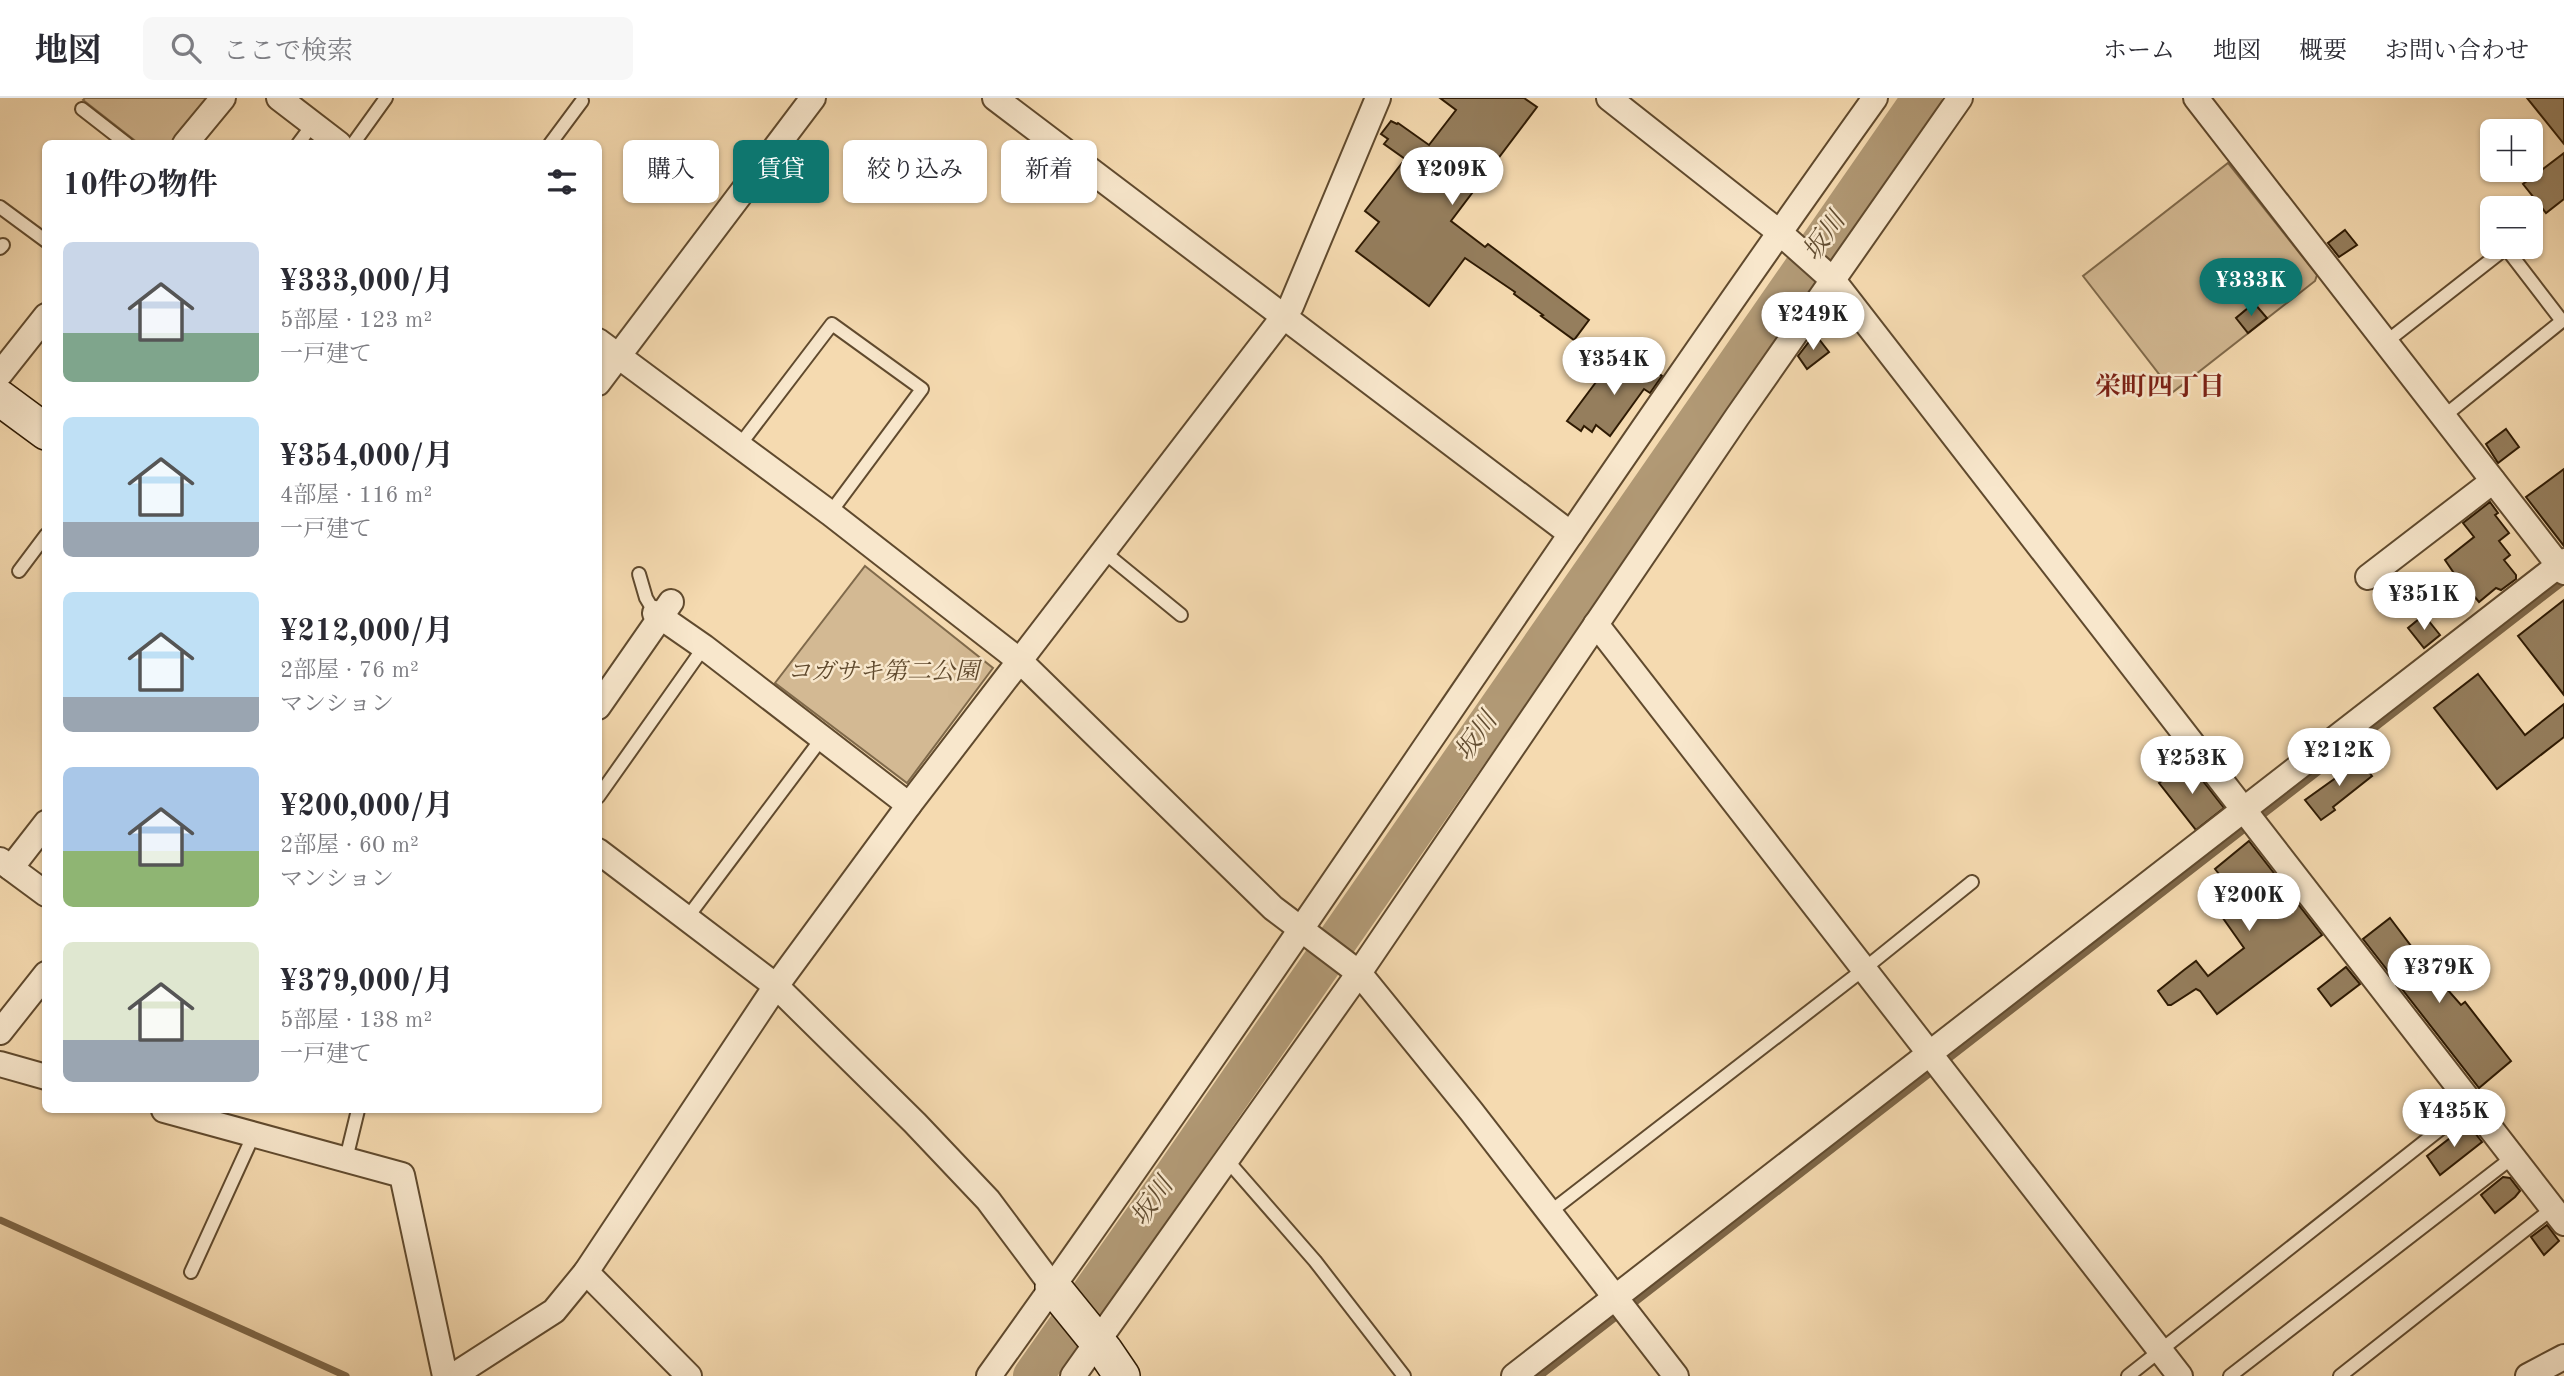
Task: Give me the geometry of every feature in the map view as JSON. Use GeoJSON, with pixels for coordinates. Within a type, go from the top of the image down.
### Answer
{"type":"FeatureCollection","features":[{"type":"Feature","properties":{"kind":"street"},"geometry":{"type":"LineString","coordinates":[[188,140],[223,98]]}},
{"type":"Feature","properties":{"kind":"street"},"geometry":{"type":"LineString","coordinates":[[279,98],[305,134],[325,140]]}},
{"type":"Feature","properties":{"kind":"street"},"geometry":{"type":"LineString","coordinates":[[602,378],[813,98]]}},
{"type":"Feature","properties":{"kind":"street"},"geometry":{"type":"LineString","coordinates":[[995,98],[1571,534]]}},
{"type":"Feature","properties":{"kind":"street"},"geometry":{"type":"LineString","coordinates":[[453,1376],[554,1311],[586,1272],[776,986],[909,805],[1284,316],[1291,306],[1378,98]]}},
{"type":"Feature","properties":{"kind":"street"},"geometry":{"type":"LineString","coordinates":[[1609,98],[1783,235],[1830,277],[2558,1216]]}},
{"type":"Feature","properties":{"kind":"street"},"geometry":{"type":"LineString","coordinates":[[989,1376],[1056,1291],[1571,534],[1783,235],[1875,98]]}},
{"type":"Feature","properties":{"kind":"street"},"geometry":{"type":"LineString","coordinates":[[1073,1376],[1094,1339],[1359,973],[1830,277],[1960,98]]}},
{"type":"Feature","properties":{"kind":"street"},"geometry":{"type":"LineString","coordinates":[[1514,1376],[1621,1305],[1936,1062],[2250,818],[2324,751],[2562,566],[2196,98]]}},
{"type":"Feature","properties":{"kind":"street"},"geometry":{"type":"LineString","coordinates":[[0,374],[42,321]]}},
{"type":"Feature","properties":{"kind":"street"},"geometry":{"type":"LineString","coordinates":[[602,344],[830,513],[1020,661],[1273,908],[1359,973],[1550,1212],[1676,1376]]}},
{"type":"Feature","properties":{"kind":"street"},"geometry":{"type":"LineString","coordinates":[[0,398],[42,423]]}},
{"type":"Feature","properties":{"kind":"street"},"geometry":{"type":"LineString","coordinates":[[2368,577],[2493,481]]}},
{"type":"Feature","properties":{"kind":"street"},"geometry":{"type":"LineString","coordinates":[[602,701],[663,611],[704,647],[909,805]]}},
{"type":"Feature","properties":{"kind":"street"},"geometry":{"type":"LineString","coordinates":[[1596,624],[2180,1376]]}},
{"type":"Feature","properties":{"kind":"street"},"geometry":{"type":"LineString","coordinates":[[42,827],[6,864],[42,891]]}},
{"type":"Feature","properties":{"kind":"street"},"geometry":{"type":"LineString","coordinates":[[602,861],[687,918],[776,986],[896,1104],[988,1200],[1122,1376]]}},
{"type":"Feature","properties":{"kind":"street"},"geometry":{"type":"LineString","coordinates":[[0,1032],[42,979]]}},
{"type":"Feature","properties":{"kind":"street"},"geometry":{"type":"LineString","coordinates":[[0,1064],[42,1076]]}},
{"type":"Feature","properties":{"kind":"street"},"geometry":{"type":"LineString","coordinates":[[190,1113],[225,1117],[254,1134],[402,1175],[445,1376]]}},
{"type":"Feature","properties":{"kind":"street"},"geometry":{"type":"LineString","coordinates":[[586,1272],[689,1376]]}},
{"type":"Feature","properties":{"kind":"street"},"geometry":{"type":"LineString","coordinates":[[2528,1376],[2564,1357]]}},
{"type":"Feature","properties":{"kind":"lane"},"geometry":{"type":"LineString","coordinates":[[356,140],[386,98]]}},
{"type":"Feature","properties":{"kind":"lane"},"geometry":{"type":"LineString","coordinates":[[553,140],[582,101]]}},
{"type":"Feature","properties":{"kind":"lane"},"geometry":{"type":"LineString","coordinates":[[82,109],[122,140]]}},
{"type":"Feature","properties":{"kind":"lane"},"geometry":{"type":"LineString","coordinates":[[0,207],[42,238]]}},
{"type":"Feature","properties":{"kind":"lane"},"geometry":{"type":"LineString","coordinates":[[2386,342],[2506,248],[2562,321],[2443,417]]}},
{"type":"Feature","properties":{"kind":"lane"},"geometry":{"type":"LineString","coordinates":[[739,446],[832,324],[922,389],[830,513]]}},
{"type":"Feature","properties":{"kind":"lane"},"geometry":{"type":"LineString","coordinates":[[19,571],[42,540]]}},
{"type":"Feature","properties":{"kind":"lane"},"geometry":{"type":"LineString","coordinates":[[1104,552],[1181,615]]}},
{"type":"Feature","properties":{"kind":"lane"},"geometry":{"type":"LineString","coordinates":[[639,574],[646,598],[663,611]]}},
{"type":"Feature","properties":{"kind":"lane"},"geometry":{"type":"LineString","coordinates":[[602,791],[704,647]]}},
{"type":"Feature","properties":{"kind":"lane"},"geometry":{"type":"LineString","coordinates":[[687,918],[822,738]]}},
{"type":"Feature","properties":{"kind":"lane"},"geometry":{"type":"LineString","coordinates":[[1550,1212],[1972,882]]}},
{"type":"Feature","properties":{"kind":"lane"},"geometry":{"type":"LineString","coordinates":[[2128,1376],[2472,1104]]}},
{"type":"Feature","properties":{"kind":"lane"},"geometry":{"type":"LineString","coordinates":[[346,1159],[357,1113]]}},
{"type":"Feature","properties":{"kind":"lane"},"geometry":{"type":"LineString","coordinates":[[191,1272],[254,1134]]}},
{"type":"Feature","properties":{"kind":"lane"},"geometry":{"type":"LineString","coordinates":[[2230,1376],[2513,1157]]}},
{"type":"Feature","properties":{"kind":"lane"},"geometry":{"type":"LineString","coordinates":[[1226,1159],[1323,1271],[1404,1376]]}},
{"type":"Feature","properties":{"kind":"lane"},"geometry":{"type":"LineString","coordinates":[[2340,1376],[2558,1216]]}},
{"type":"Feature","properties":{"kind":"green space"},"geometry":{"type":"Polygon","coordinates":[[[208,98],[175,140],[134,140],[83,100],[208,98]]]}},
{"type":"Feature","properties":{"kind":"green space"},"geometry":{"type":"Polygon","coordinates":[[[2228,163],[2317,275],[2315,281],[2173,392],[2083,276],[2228,163]]]}},
{"type":"Feature","properties":{"kind":"green space","name":"コガサキ第二公園"},"geometry":{"type":"Polygon","coordinates":[[[865,566],[993,668],[907,783],[775,683],[865,566]]]}},
{"type":"Feature","properties":{"kind":"building"},"geometry":{"type":"Polygon","coordinates":[[[1440,98],[1524,98],[1537,107],[1451,221],[1485,247],[1488,244],[1589,320],[1574,340],[1541,316],[1543,315],[1514,294],[1515,292],[1465,258],[1429,306],[1356,251],[1379,222],[1365,211],[1405,159],[1384,144],[1388,139],[1381,134],[1391,121],[1429,145],[1456,110],[1440,98]]]}},
{"type":"Feature","properties":{"kind":"building"},"geometry":{"type":"Polygon","coordinates":[[[2527,98],[2564,98],[2564,144],[2527,98]]]}},
{"type":"Feature","properties":{"kind":"building"},"geometry":{"type":"Polygon","coordinates":[[[2564,153],[2564,199],[2546,213],[2543,209],[2543,196],[2533,196],[2523,184],[2543,182],[2543,169],[2564,153]]]}},
{"type":"Feature","properties":{"kind":"building"},"geometry":{"type":"Polygon","coordinates":[[[2345,230],[2357,245],[2339,257],[2328,243],[2345,230]]]}},
{"type":"Feature","properties":{"kind":"building"},"geometry":{"type":"Polygon","coordinates":[[[2254,303],[2267,318],[2248,333],[2236,318],[2254,303]]]}},
{"type":"Feature","properties":{"kind":"building"},"geometry":{"type":"Polygon","coordinates":[[[1815,334],[1829,352],[1807,369],[1798,356],[1815,334]]]}},
{"type":"Feature","properties":{"kind":"building"},"geometry":{"type":"Polygon","coordinates":[[[1635,355],[1662,376],[1650,393],[1644,389],[1610,436],[1596,425],[1592,432],[1584,426],[1581,431],[1567,421],[1605,370],[1617,378],[1635,355]]]}},
{"type":"Feature","properties":{"kind":"building"},"geometry":{"type":"Polygon","coordinates":[[[2506,429],[2519,447],[2498,463],[2486,444],[2506,429]]]}},
{"type":"Feature","properties":{"kind":"building"},"geometry":{"type":"Polygon","coordinates":[[[2564,469],[2564,546],[2526,497],[2564,469]]]}},
{"type":"Feature","properties":{"kind":"building"},"geometry":{"type":"Polygon","coordinates":[[[2490,502],[2498,513],[2495,515],[2509,533],[2499,541],[2510,555],[2504,560],[2516,575],[2516,579],[2501,590],[2496,588],[2479,602],[2464,584],[2462,585],[2445,560],[2474,537],[2463,523],[2490,502]]]}},
{"type":"Feature","properties":{"kind":"building"},"geometry":{"type":"Polygon","coordinates":[[[2564,600],[2564,695],[2518,636],[2564,600]]]}},
{"type":"Feature","properties":{"kind":"building"},"geometry":{"type":"Polygon","coordinates":[[[2424,615],[2440,635],[2424,648],[2408,628],[2424,615]]]}},
{"type":"Feature","properties":{"kind":"building"},"geometry":{"type":"Polygon","coordinates":[[[2478,674],[2525,735],[2564,704],[2564,737],[2497,789],[2434,708],[2478,674]]]}},
{"type":"Feature","properties":{"kind":"building"},"geometry":{"type":"Polygon","coordinates":[[[2357,757],[2372,776],[2321,820],[2305,800],[2337,777],[2335,774],[2357,757]]]}},
{"type":"Feature","properties":{"kind":"building"},"geometry":{"type":"Polygon","coordinates":[[[2188,762],[2224,808],[2196,830],[2159,783],[2188,762]]]}},
{"type":"Feature","properties":{"kind":"building"},"geometry":{"type":"Polygon","coordinates":[[[2249,841],[2322,935],[2217,1014],[2196,989],[2168,1005],[2158,991],[2196,961],[2208,976],[2244,948],[2220,914],[2238,898],[2215,869],[2249,841]]]}},
{"type":"Feature","properties":{"kind":"building"},"geometry":{"type":"Polygon","coordinates":[[[2390,918],[2424,963],[2461,1005],[2465,1002],[2511,1061],[2479,1088],[2363,939],[2390,918]]]}},
{"type":"Feature","properties":{"kind":"building"},"geometry":{"type":"Polygon","coordinates":[[[2346,967],[2360,984],[2331,1006],[2318,989],[2346,967]]]}},
{"type":"Feature","properties":{"kind":"building"},"geometry":{"type":"Polygon","coordinates":[[[2468,1124],[2482,1142],[2440,1175],[2427,1156],[2468,1124]]]}},
{"type":"Feature","properties":{"kind":"building"},"geometry":{"type":"Polygon","coordinates":[[[2503,1177],[2510,1178],[2520,1191],[2495,1213],[2481,1195],[2503,1177]]]}},
{"type":"Feature","properties":{"kind":"building"},"geometry":{"type":"Polygon","coordinates":[[[2547,1225],[2559,1241],[2544,1255],[2531,1237],[2547,1225]]]}},
{"type":"Feature","properties":{"kind":"waterway","name":"坂川"},"geometry":{"type":"LineString","coordinates":[[1033,1376],[1922,98]]}},
{"type":"Feature","properties":{"kind":"waterway"},"geometry":{"type":"LineString","coordinates":[[1540,1376],[2564,581]]}},
{"type":"Feature","properties":{"kind":"waterway"},"geometry":{"type":"LineString","coordinates":[[0,1220],[346,1376]]}},
{"type":"Feature","properties":{"kind":"district","name":"栄町四丁目"},"geometry":{"type":"Point","coordinates":[2160,388]}}]}
